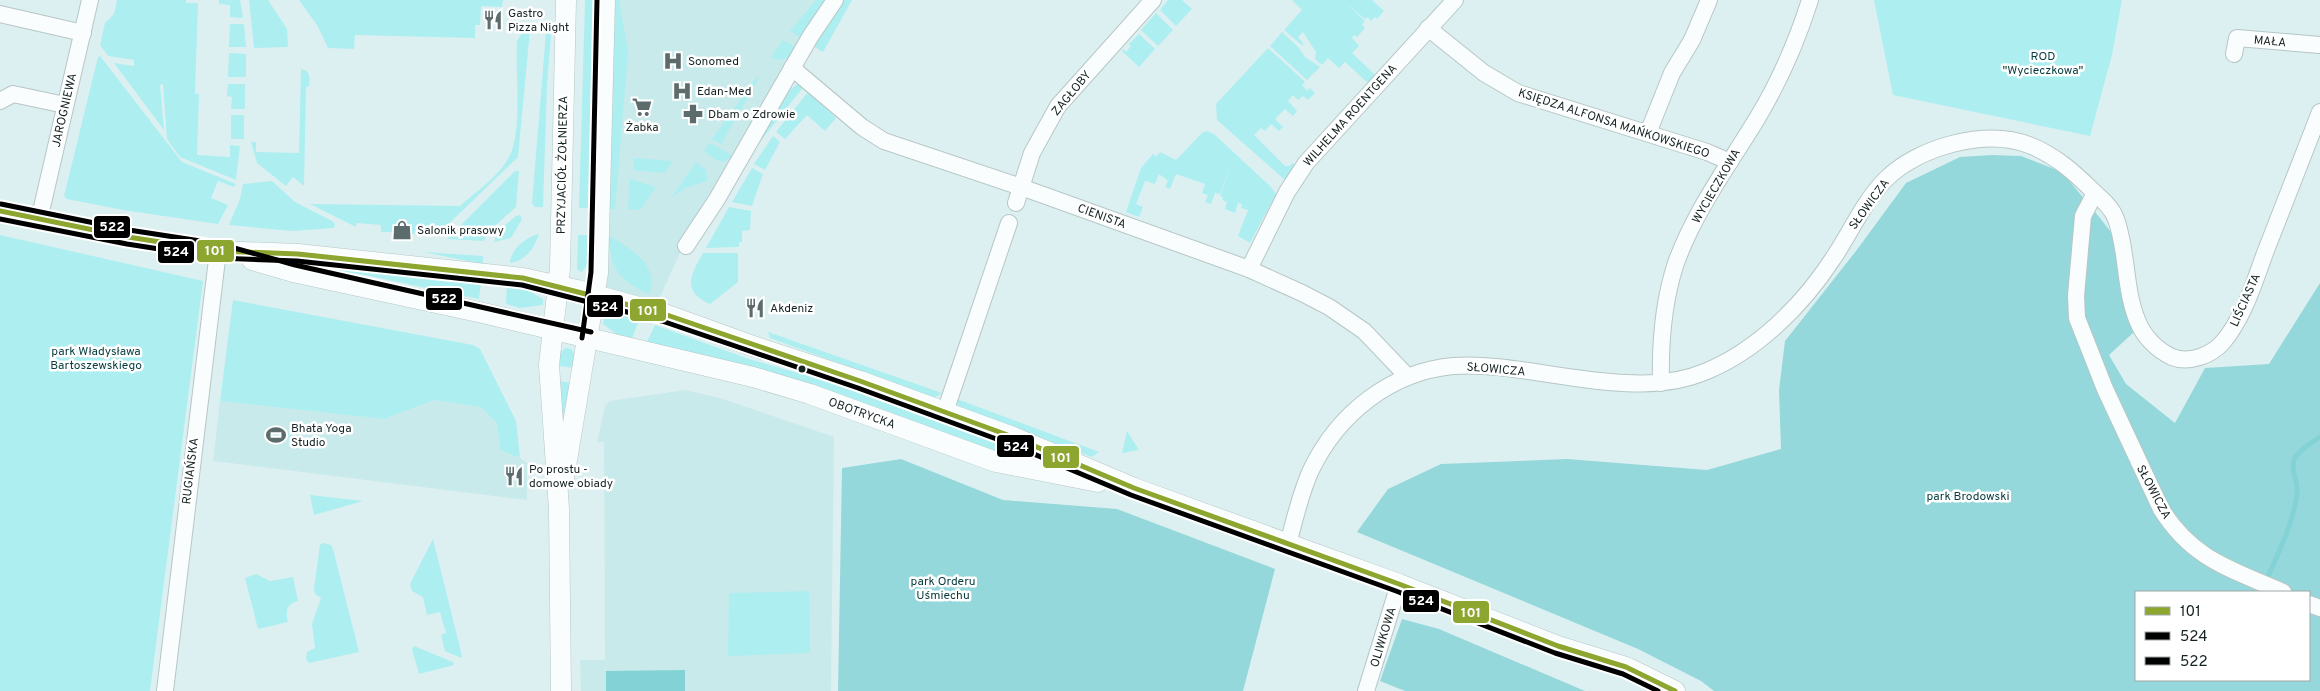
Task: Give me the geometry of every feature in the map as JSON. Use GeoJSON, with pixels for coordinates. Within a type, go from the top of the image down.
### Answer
{"type":"FeatureCollection","features":[{"type":"Feature","properties":{"kind":"street","name":"JAROGNIEWA"},"geometry":{"type":"LineString","coordinates":[[39,220],[90,0]]}},
{"type":"Feature","properties":{"kind":"street","name":"PRZYJACIÓŁ ŻOŁNIERZA"},"geometry":{"type":"LineString","coordinates":[[559,509],[549,383],[559,286],[566,0]]}},
{"type":"Feature","properties":{"kind":"street"},"geometry":{"type":"LineString","coordinates":[[561,691],[559,509],[596,295],[599,254],[605,0]]}},
{"type":"Feature","properties":{"kind":"street"},"geometry":{"type":"LineString","coordinates":[[686,246],[717,199],[815,28],[835,0]]}},
{"type":"Feature","properties":{"kind":"street","name":"ZAGŁOBY"},"geometry":{"type":"LineString","coordinates":[[1016,203],[1032,153],[1058,106],[1153,0]]}},
{"type":"Feature","properties":{"kind":"street","name":"WILHELMA ROENTGENA"},"geometry":{"type":"LineString","coordinates":[[1249,269],[1287,192],[1306,163],[1454,0]]}},
{"type":"Feature","properties":{"kind":"street"},"geometry":{"type":"LineString","coordinates":[[1648,133],[1672,73],[1692,40],[1708,0]]}},
{"type":"Feature","properties":{"kind":"street","name":"WYCIECZKOWA"},"geometry":{"type":"LineString","coordinates":[[1661,383],[1663,320],[1672,276],[1685,243],[1706,200],[1784,70],[1810,0]]}},
{"type":"Feature","properties":{"kind":"street"},"geometry":{"type":"LineString","coordinates":[[0,14],[83,33]]}},
{"type":"Feature","properties":{"kind":"street","name":"KSIĘDZA ALFONSA MAŃKOWSKIEGO"},"geometry":{"type":"LineString","coordinates":[[1428,28],[1484,73],[1518,93],[1707,152],[1730,162]]}},
{"type":"Feature","properties":{"kind":"street","name":"MAŁA"},"geometry":{"type":"LineString","coordinates":[[2234,54],[2237,38],[2320,45]]}},
{"type":"Feature","properties":{"kind":"street","name":"CIENISTA"},"geometry":{"type":"LineString","coordinates":[[792,68],[862,127],[884,141],[1021,187],[1249,269],[1302,293],[1349,320],[1376,341],[1407,376]]}},
{"type":"Feature","properties":{"kind":"street"},"geometry":{"type":"LineString","coordinates":[[0,101],[13,94],[65,106]]}},
{"type":"Feature","properties":{"kind":"street","name":"LIŚCIASTA"},"geometry":{"type":"LineString","coordinates":[[2095,193],[2106,203],[2116,218],[2131,297],[2141,329],[2152,343],[2168,355],[2184,359],[2200,357],[2224,342],[2243,309],[2320,112]]}},
{"type":"Feature","properties":{"kind":"street","name":"SŁOWICZA"},"geometry":{"type":"LineString","coordinates":[[1288,544],[1306,483],[1325,445],[1339,427],[1362,405],[1394,381],[1424,370],[1455,366],[1488,367],[1616,383],[1661,383],[1686,378],[1714,368],[1746,350],[1767,333],[1809,290],[1831,262],[1878,188],[1898,169],[1930,151],[1951,144],[1978,140],[2020,142],[2052,156],[2095,193],[2083,216],[2076,306],[2080,331],[2124,432],[2169,521],[2202,555],[2224,568],[2281,591]]}},
{"type":"Feature","properties":{"kind":"street"},"geometry":{"type":"LineString","coordinates":[[0,212],[128,237],[218,251]]}},
{"type":"Feature","properties":{"kind":"street"},"geometry":{"type":"LineString","coordinates":[[945,412],[1009,223]]}},
{"type":"Feature","properties":{"kind":"street","name":"OBOTRYCKA"},"geometry":{"type":"LineString","coordinates":[[218,251],[298,254],[516,277],[596,295],[664,314],[1013,437],[1134,488],[1399,584],[1558,646],[1626,667],[1675,691]]}},
{"type":"Feature","properties":{"kind":"street","name":"OBOTRYCKA"},"geometry":{"type":"LineString","coordinates":[[218,251],[293,272],[553,330],[779,384],[996,462],[1134,488]]}},
{"type":"Feature","properties":{"kind":"street","name":"RUGIAŃSKA"},"geometry":{"type":"LineString","coordinates":[[165,691],[218,251]]}},
{"type":"Feature","properties":{"kind":"street","name":"OLIWKOWA"},"geometry":{"type":"LineString","coordinates":[[1367,691],[1399,584]]}},
{"type":"Feature","properties":{"kind":"street","name":"OBOTRYCKA"},"geometry":{"type":"LineString","coordinates":[[1558,646],[1649,691]]}},
{"type":"Feature","properties":{"kind":"shaded area"},"geometry":{"type":"Polygon","coordinates":[[[610,0],[830,0],[692,226],[656,306],[601,292],[610,0]]]}},
{"type":"Feature","properties":{"kind":"shaded area"},"geometry":{"type":"Polygon","coordinates":[[[685,390],[720,398],[834,437],[831,691],[581,691],[580,660],[605,660],[604,442],[597,442],[605,406],[610,401],[685,390]]]}},
{"type":"Feature","properties":{"kind":"shaded area"},"geometry":{"type":"Polygon","coordinates":[[[435,400],[482,407],[497,423],[500,450],[527,463],[527,500],[213,461],[220,401],[384,419],[435,400]]]}},
{"type":"Feature","properties":{"kind":"shaded area"},"geometry":{"type":"Polygon","coordinates":[[[685,670],[685,691],[606,691],[606,671],[685,670]]]}},
{"type":"Feature","properties":{"kind":"green space"},"geometry":{"type":"Polygon","coordinates":[[[117,0],[186,0],[186,3],[198,3],[195,94],[199,94],[197,155],[230,157],[230,145],[240,146],[236,180],[180,157],[167,139],[163,84],[160,85],[164,130],[114,63],[134,66],[134,60],[108,56],[100,45],[105,23],[114,14],[117,0]]]}},
{"type":"Feature","properties":{"kind":"green space"},"geometry":{"type":"Polygon","coordinates":[[[219,0],[240,0],[243,18],[230,17],[230,5],[219,4],[219,0]]]}},
{"type":"Feature","properties":{"kind":"green space"},"geometry":{"type":"Polygon","coordinates":[[[249,0],[268,0],[287,29],[288,47],[254,48],[249,0]]]}},
{"type":"Feature","properties":{"kind":"green space"},"geometry":{"type":"Polygon","coordinates":[[[299,0],[503,0],[502,7],[481,6],[480,25],[475,25],[475,38],[355,35],[354,49],[328,48],[317,25],[299,0]]]}},
{"type":"Feature","properties":{"kind":"green space"},"geometry":{"type":"Polygon","coordinates":[[[585,0],[597,0],[591,208],[579,208],[585,0]]]}},
{"type":"Feature","properties":{"kind":"green space"},"geometry":{"type":"Polygon","coordinates":[[[615,0],[619,0],[628,52],[615,209],[608,209],[615,0]]]}},
{"type":"Feature","properties":{"kind":"green space"},"geometry":{"type":"Polygon","coordinates":[[[816,0],[826,0],[801,38],[790,31],[816,0]]]}},
{"type":"Feature","properties":{"kind":"green space"},"geometry":{"type":"Polygon","coordinates":[[[844,0],[852,0],[823,52],[813,46],[844,0]]]}},
{"type":"Feature","properties":{"kind":"green space"},"geometry":{"type":"Polygon","coordinates":[[[1168,0],[1182,0],[1192,9],[1176,26],[1160,10],[1168,0]]]}},
{"type":"Feature","properties":{"kind":"green space"},"geometry":{"type":"Polygon","coordinates":[[[1292,0],[1372,0],[1384,11],[1377,19],[1375,17],[1371,21],[1368,17],[1365,19],[1346,3],[1365,21],[1362,25],[1365,28],[1357,37],[1354,35],[1352,38],[1359,46],[1352,53],[1375,75],[1368,83],[1345,62],[1339,68],[1328,58],[1322,65],[1315,59],[1316,52],[1303,32],[1298,37],[1303,46],[1284,30],[1302,10],[1292,0]]]}},
{"type":"Feature","properties":{"kind":"green space","name":"ROD \"Wycieczkowa\""},"geometry":{"type":"Polygon","coordinates":[[[1874,0],[2122,0],[2112,55],[2090,136],[1893,95],[1874,0]]]}},
{"type":"Feature","properties":{"kind":"green space"},"geometry":{"type":"Polygon","coordinates":[[[1156,13],[1173,30],[1158,46],[1141,30],[1156,13]]]}},
{"type":"Feature","properties":{"kind":"green space"},"geometry":{"type":"Polygon","coordinates":[[[230,24],[244,24],[246,47],[229,47],[230,24]]]}},
{"type":"Feature","properties":{"kind":"green space"},"geometry":{"type":"Polygon","coordinates":[[[524,30],[530,30],[518,157],[436,236],[406,233],[407,220],[399,219],[398,232],[381,232],[381,225],[356,223],[356,227],[310,204],[460,206],[493,177],[509,157],[516,132],[517,41],[524,30]]]}},
{"type":"Feature","properties":{"kind":"green space"},"geometry":{"type":"Polygon","coordinates":[[[546,32],[551,35],[547,84],[543,207],[535,207],[532,203],[546,32]]]}},
{"type":"Feature","properties":{"kind":"green space"},"geometry":{"type":"Polygon","coordinates":[[[1282,32],[1299,48],[1305,57],[1320,67],[1307,80],[1270,46],[1282,32]]]}},
{"type":"Feature","properties":{"kind":"green space"},"geometry":{"type":"Polygon","coordinates":[[[1139,34],[1155,49],[1139,67],[1122,51],[1123,49],[1126,52],[1131,46],[1129,44],[1139,34]]]}},
{"type":"Feature","properties":{"kind":"green space"},"geometry":{"type":"Polygon","coordinates":[[[783,40],[795,47],[789,58],[777,60],[771,57],[783,40]]]}},
{"type":"Feature","properties":{"kind":"green space"},"geometry":{"type":"Polygon","coordinates":[[[1268,48],[1305,82],[1302,85],[1307,91],[1310,88],[1315,93],[1308,100],[1303,96],[1298,100],[1293,95],[1288,101],[1297,111],[1293,116],[1285,109],[1275,119],[1283,127],[1279,131],[1271,124],[1265,131],[1261,128],[1254,135],[1285,166],[1293,163],[1297,166],[1286,181],[1217,120],[1216,104],[1268,48]]]}},
{"type":"Feature","properties":{"kind":"green space"},"geometry":{"type":"Polygon","coordinates":[[[229,53],[246,54],[246,77],[228,77],[229,53]]]}},
{"type":"Feature","properties":{"kind":"green space"},"geometry":{"type":"Polygon","coordinates":[[[100,56],[182,162],[236,184],[234,187],[218,181],[211,198],[228,205],[218,224],[123,210],[67,199],[64,196],[98,57],[100,56]]]}},
{"type":"Feature","properties":{"kind":"green space"},"geometry":{"type":"Polygon","coordinates":[[[301,69],[307,71],[310,78],[309,86],[306,87],[304,186],[293,177],[286,186],[257,163],[251,142],[256,142],[256,152],[299,153],[301,69]]]}},
{"type":"Feature","properties":{"kind":"green space"},"geometry":{"type":"Polygon","coordinates":[[[757,77],[759,78],[721,144],[712,139],[757,77]]]}},
{"type":"Feature","properties":{"kind":"green space"},"geometry":{"type":"Polygon","coordinates":[[[228,84],[245,84],[245,109],[231,109],[232,97],[227,96],[228,84]]]}},
{"type":"Feature","properties":{"kind":"green space"},"geometry":{"type":"Polygon","coordinates":[[[796,85],[805,85],[759,143],[788,91],[796,85]]]}},
{"type":"Feature","properties":{"kind":"green space"},"geometry":{"type":"Polygon","coordinates":[[[808,92],[836,118],[825,131],[807,115],[785,139],[776,132],[808,92]]]}},
{"type":"Feature","properties":{"kind":"green space"},"geometry":{"type":"Polygon","coordinates":[[[231,115],[244,115],[244,139],[231,139],[231,115]]]}},
{"type":"Feature","properties":{"kind":"green space"},"geometry":{"type":"Polygon","coordinates":[[[1206,131],[1214,134],[1271,187],[1276,194],[1250,243],[1238,236],[1248,210],[1241,208],[1242,204],[1238,203],[1235,213],[1225,209],[1227,202],[1222,200],[1223,197],[1220,196],[1233,158],[1220,194],[1215,193],[1211,204],[1205,202],[1208,195],[1202,193],[1205,184],[1176,174],[1170,189],[1165,187],[1168,181],[1159,174],[1155,184],[1145,181],[1136,204],[1143,207],[1139,217],[1126,212],[1141,168],[1153,154],[1156,157],[1160,152],[1176,160],[1206,131]]]}},
{"type":"Feature","properties":{"kind":"green space"},"geometry":{"type":"Polygon","coordinates":[[[773,136],[780,142],[765,170],[754,164],[773,136]]]}},
{"type":"Feature","properties":{"kind":"green space"},"geometry":{"type":"Polygon","coordinates":[[[710,143],[733,156],[723,162],[716,160],[704,151],[710,143]]]}},
{"type":"Feature","properties":{"kind":"green space","name":"park Brodowski"},"geometry":{"type":"Polygon","coordinates":[[[2021,156],[2062,172],[2114,236],[2133,333],[2109,355],[2126,384],[2175,423],[2205,368],[2269,364],[2320,283],[2320,691],[1714,691],[1701,681],[1638,649],[1357,532],[1388,489],[1441,464],[1567,459],[1707,470],[1781,449],[1779,390],[1785,341],[1856,251],[1906,183],[1960,157],[2021,156]]]}},
{"type":"Feature","properties":{"kind":"green space"},"geometry":{"type":"Polygon","coordinates":[[[634,158],[673,161],[665,173],[633,170],[634,158]]]}},
{"type":"Feature","properties":{"kind":"green space"},"geometry":{"type":"Polygon","coordinates":[[[696,162],[706,170],[707,181],[685,188],[671,198],[696,162]]]}},
{"type":"Feature","properties":{"kind":"green space"},"geometry":{"type":"Polygon","coordinates":[[[752,168],[763,174],[752,206],[732,202],[752,168]]]}},
{"type":"Feature","properties":{"kind":"green space"},"geometry":{"type":"Polygon","coordinates":[[[515,171],[519,171],[516,207],[488,232],[484,241],[447,239],[515,171]]]}},
{"type":"Feature","properties":{"kind":"green space"},"geometry":{"type":"Polygon","coordinates":[[[630,179],[656,187],[640,210],[628,209],[630,179]]]}},
{"type":"Feature","properties":{"kind":"green space"},"geometry":{"type":"Polygon","coordinates":[[[272,181],[295,202],[332,221],[335,224],[334,228],[292,231],[229,225],[240,199],[243,184],[272,181]]]}},
{"type":"Feature","properties":{"kind":"green space"},"geometry":{"type":"Polygon","coordinates":[[[729,207],[751,211],[750,230],[742,231],[742,242],[739,242],[739,247],[706,248],[729,207]]]}},
{"type":"Feature","properties":{"kind":"green space"},"geometry":{"type":"Polygon","coordinates":[[[520,215],[522,219],[511,238],[494,242],[497,232],[516,216],[520,215]]]}},
{"type":"Feature","properties":{"kind":"green space"},"geometry":{"type":"Polygon","coordinates":[[[539,234],[529,253],[516,262],[510,263],[513,253],[520,244],[539,234]]]}},
{"type":"Feature","properties":{"kind":"green space","name":"park Władysława Bartoszewskiego"},"geometry":{"type":"Polygon","coordinates":[[[0,235],[203,281],[150,691],[0,691],[0,235]]]}},
{"type":"Feature","properties":{"kind":"green space"},"geometry":{"type":"Polygon","coordinates":[[[578,235],[591,235],[589,260],[585,269],[581,272],[577,269],[578,235]]]}},
{"type":"Feature","properties":{"kind":"green space"},"geometry":{"type":"Polygon","coordinates":[[[608,235],[634,252],[647,265],[651,283],[649,294],[630,284],[618,272],[611,257],[608,235]]]}},
{"type":"Feature","properties":{"kind":"green space"},"geometry":{"type":"Polygon","coordinates":[[[222,250],[375,273],[481,283],[479,299],[365,275],[222,254],[222,250]]]}},
{"type":"Feature","properties":{"kind":"green space"},"geometry":{"type":"Polygon","coordinates":[[[423,252],[483,256],[483,264],[423,252]]]}},
{"type":"Feature","properties":{"kind":"green space"},"geometry":{"type":"Polygon","coordinates":[[[703,253],[738,253],[738,282],[710,304],[695,294],[691,282],[692,275],[703,253]]]}},
{"type":"Feature","properties":{"kind":"green space"},"geometry":{"type":"Polygon","coordinates":[[[507,285],[527,290],[543,299],[543,305],[520,308],[506,304],[507,285]]]}},
{"type":"Feature","properties":{"kind":"green space"},"geometry":{"type":"Polygon","coordinates":[[[233,300],[473,345],[480,349],[516,421],[520,458],[500,450],[497,423],[481,407],[435,400],[384,419],[220,401],[233,300]]]}},
{"type":"Feature","properties":{"kind":"green space"},"geometry":{"type":"Polygon","coordinates":[[[613,313],[639,320],[631,341],[619,336],[603,324],[604,317],[613,313]]]}},
{"type":"Feature","properties":{"kind":"green space"},"geometry":{"type":"Polygon","coordinates":[[[655,325],[746,358],[860,391],[1057,462],[1043,463],[986,449],[742,364],[646,344],[655,325]]]}},
{"type":"Feature","properties":{"kind":"green space"},"geometry":{"type":"Polygon","coordinates":[[[768,332],[942,393],[934,398],[770,338],[768,332]]]}},
{"type":"Feature","properties":{"kind":"green space"},"geometry":{"type":"Polygon","coordinates":[[[566,348],[571,349],[574,353],[574,368],[560,366],[560,352],[566,348]]]}},
{"type":"Feature","properties":{"kind":"green space"},"geometry":{"type":"Polygon","coordinates":[[[559,381],[572,383],[562,441],[559,381]]]}},
{"type":"Feature","properties":{"kind":"green space"},"geometry":{"type":"Polygon","coordinates":[[[957,399],[1099,452],[1092,457],[958,407],[957,399]]]}},
{"type":"Feature","properties":{"kind":"green space"},"geometry":{"type":"Polygon","coordinates":[[[1127,431],[1139,450],[1122,453],[1127,431]]]}},
{"type":"Feature","properties":{"kind":"green space","name":"park Orderu Uśmiechu"},"geometry":{"type":"Polygon","coordinates":[[[901,459],[1003,500],[1117,509],[1275,569],[1243,691],[838,691],[842,468],[901,459]]]}},
{"type":"Feature","properties":{"kind":"green space"},"geometry":{"type":"Polygon","coordinates":[[[310,495],[363,501],[314,515],[310,495]]]}},
{"type":"Feature","properties":{"kind":"green space"},"geometry":{"type":"Polygon","coordinates":[[[433,539],[461,658],[445,651],[441,635],[446,633],[440,612],[427,615],[423,597],[412,591],[410,584],[433,539]]]}},
{"type":"Feature","properties":{"kind":"green space"},"geometry":{"type":"Polygon","coordinates":[[[323,543],[331,545],[333,549],[359,652],[309,663],[306,659],[307,652],[315,648],[312,624],[321,598],[315,594],[314,589],[320,545],[323,543]]]}},
{"type":"Feature","properties":{"kind":"green space"},"geometry":{"type":"Polygon","coordinates":[[[256,574],[270,581],[293,577],[298,601],[291,604],[288,608],[288,622],[258,629],[245,578],[256,574]]]}},
{"type":"Feature","properties":{"kind":"green space"},"geometry":{"type":"Polygon","coordinates":[[[809,591],[810,653],[728,656],[729,593],[809,591]]]}},
{"type":"Feature","properties":{"kind":"green space"},"geometry":{"type":"Polygon","coordinates":[[[1402,619],[1439,629],[1585,691],[1405,691],[1380,681],[1402,619]]]}},
{"type":"Feature","properties":{"kind":"green space"},"geometry":{"type":"Polygon","coordinates":[[[414,646],[453,662],[454,665],[419,674],[412,649],[414,646]]]}},
{"type":"Feature","properties":{"kind":"waterway"},"geometry":{"type":"LineString","coordinates":[[2261,591],[2292,519],[2297,494],[2293,469],[2294,460],[2302,450],[2320,437]]}},
{"type":"Feature","properties":{"kind":"transit line","name":"522"},"geometry":{"type":"LineString","coordinates":[[582,338],[591,272],[597,0]]}},
{"type":"Feature","properties":{"kind":"transit line","name":"522"},"geometry":{"type":"LineString","coordinates":[[1,204],[129,230],[220,244],[295,265],[591,332]]}},
{"type":"Feature","properties":{"kind":"transit line","name":"101"},"geometry":{"type":"LineString","coordinates":[[0,211],[128,237],[218,251],[298,254],[523,278],[664,314],[860,381],[1013,437],[1134,488],[1399,584],[1558,646],[1626,667],[1675,691]]}},
{"type":"Feature","properties":{"kind":"transit line","name":"524"},"geometry":{"type":"LineString","coordinates":[[0,219],[127,244],[217,258],[297,261],[522,285],[662,321],[858,388],[1010,444],[1131,495],[1396,591],[1555,653],[1623,674],[1658,691]]}},
{"type":"Feature","properties":{"kind":"place","name":"Gastro Pizza Night"},"geometry":{"type":"Point","coordinates":[493,20]}},
{"type":"Feature","properties":{"kind":"place","name":"Sonomed"},"geometry":{"type":"Point","coordinates":[673,61]}},
{"type":"Feature","properties":{"kind":"place","name":"Edan-Med"},"geometry":{"type":"Point","coordinates":[682,91]}},
{"type":"Feature","properties":{"kind":"place","name":"Żabka"},"geometry":{"type":"Point","coordinates":[642,107]}},
{"type":"Feature","properties":{"kind":"place","name":"Dbam o Zdrowie"},"geometry":{"type":"Point","coordinates":[693,114]}},
{"type":"Feature","properties":{"kind":"place","name":"Salonik prasowy"},"geometry":{"type":"Point","coordinates":[402,230]}},
{"type":"Feature","properties":{"kind":"place","name":"Akdeniz"},"geometry":{"type":"Point","coordinates":[755,308]}},
{"type":"Feature","properties":{"kind":"place","name":"Bhata Yoga Studio"},"geometry":{"type":"Point","coordinates":[276,435]}},
{"type":"Feature","properties":{"kind":"place","name":"Po prostu - domowe obiady"},"geometry":{"type":"Point","coordinates":[514,476]}}]}
